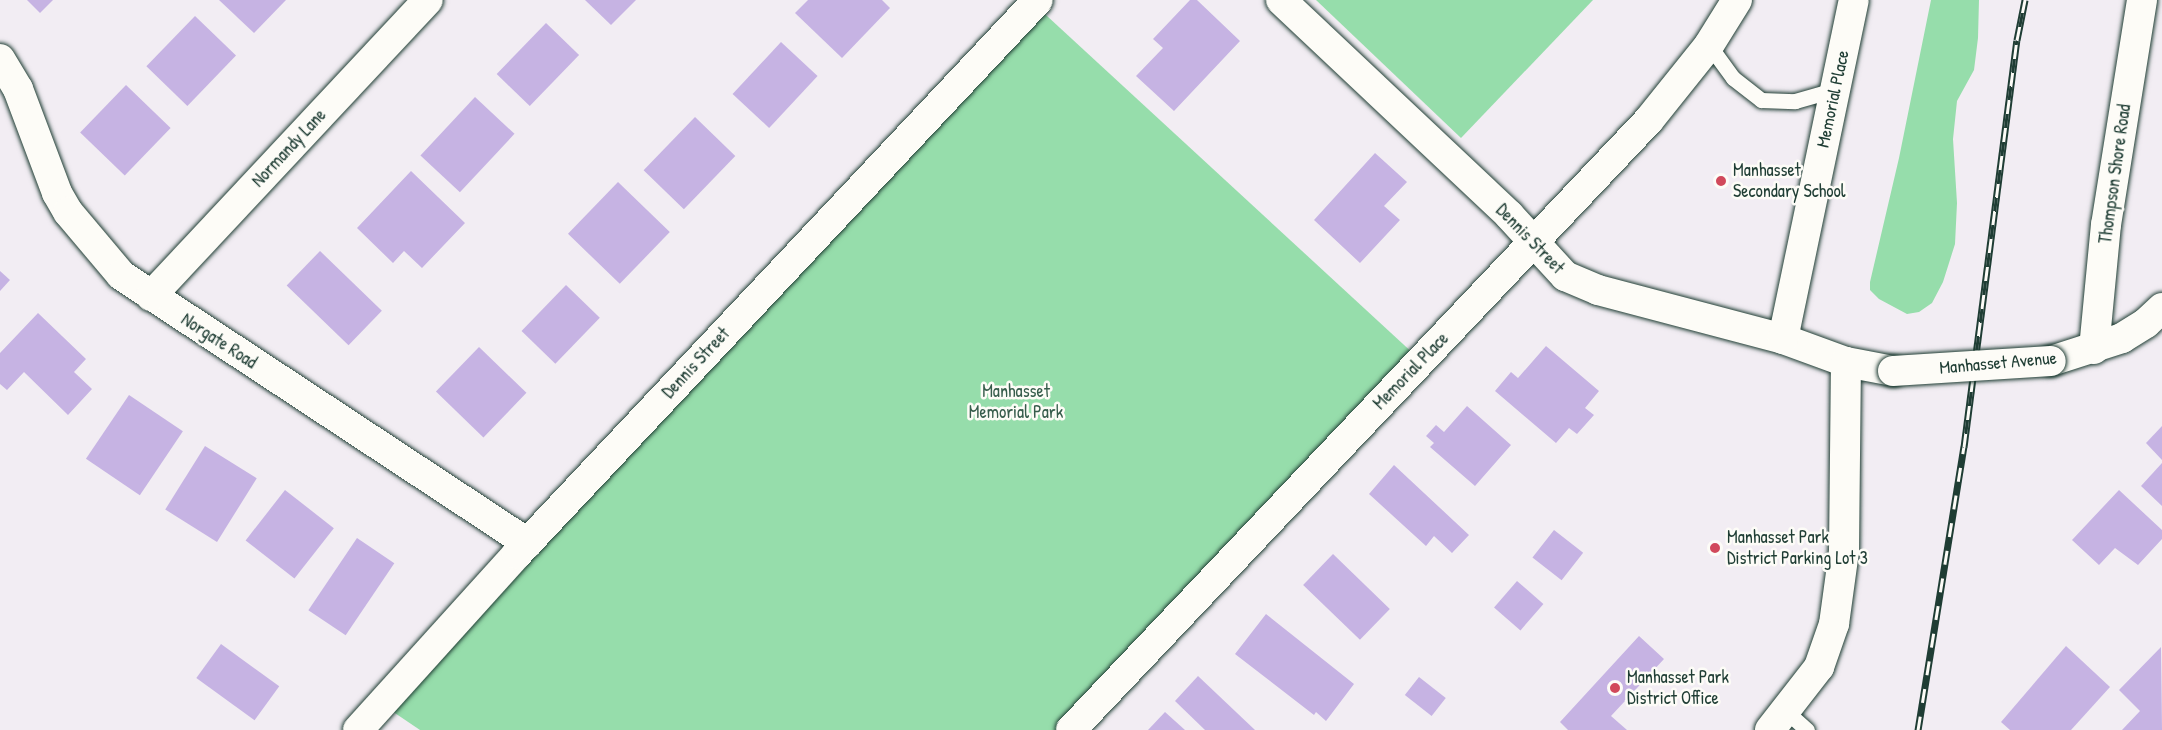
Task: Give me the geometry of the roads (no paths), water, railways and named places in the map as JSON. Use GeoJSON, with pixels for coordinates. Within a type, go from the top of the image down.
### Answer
{"type":"FeatureCollection","features":[{"type":"Feature","properties":{"kind":"street","name":"Normandy Lane"},"geometry":{"type":"LineString","coordinates":[[151,296],[428,0]]}},
{"type":"Feature","properties":{"kind":"street","name":"Dennis Street"},"geometry":{"type":"LineString","coordinates":[[358,730],[528,543],[1038,0]]}},
{"type":"Feature","properties":{"kind":"street","name":"Dennis Street"},"geometry":{"type":"LineString","coordinates":[[1281,0],[1509,215],[1565,276],[1598,290],[1783,339],[1846,362]]}},
{"type":"Feature","properties":{"kind":"street","name":"Memorial Place"},"geometry":{"type":"LineString","coordinates":[[1071,730],[1649,120],[1709,45],[1737,0]]}},
{"type":"Feature","properties":{"kind":"street","name":"Memorial Place"},"geometry":{"type":"LineString","coordinates":[[1783,339],[1854,0]]}},
{"type":"Feature","properties":{"kind":"street","name":"Thompson Shore Road"},"geometry":{"type":"LineString","coordinates":[[2094,349],[2106,225],[2142,0]]}},
{"type":"Feature","properties":{"kind":"street","name":"Norgate Road"},"geometry":{"type":"LineString","coordinates":[[0,59],[18,89],[57,193],[68,212],[112,266],[151,296],[528,543]]}},
{"type":"Feature","properties":{"kind":"street","name":"Manhasset Avenue"},"geometry":{"type":"LineString","coordinates":[[1846,362],[1893,371],[2051,361],[2094,349],[2157,323]]}},
{"type":"Feature","properties":{"kind":"street"},"geometry":{"type":"LineString","coordinates":[[1788,724],[1819,668],[1834,624],[1844,550],[1846,362]]}},
{"type":"Feature","properties":{"kind":"lane"},"geometry":{"type":"LineString","coordinates":[[1709,45],[1733,78],[1761,100],[1796,101],[1834,90]]}},
{"type":"Feature","properties":{"kind":"railway"},"geometry":{"type":"LineString","coordinates":[[1918,730],[1964,447],[2017,40],[2025,0]]}},
{"type":"Feature","properties":{"kind":"place","name":"Manhasset Secondary School"},"geometry":{"type":"Point","coordinates":[1721,181]}},
{"type":"Feature","properties":{"kind":"place","name":"Manhasset Park District Parking Lot 3"},"geometry":{"type":"Point","coordinates":[1715,548]}},
{"type":"Feature","properties":{"kind":"place","name":"Manhasset Park District Office"},"geometry":{"type":"Point","coordinates":[1615,688]}},
{"type":"Feature","properties":{"kind":"park label","name":"Manhasset Memorial Park"},"geometry":{"type":"Point","coordinates":[1016,402]}}]}
